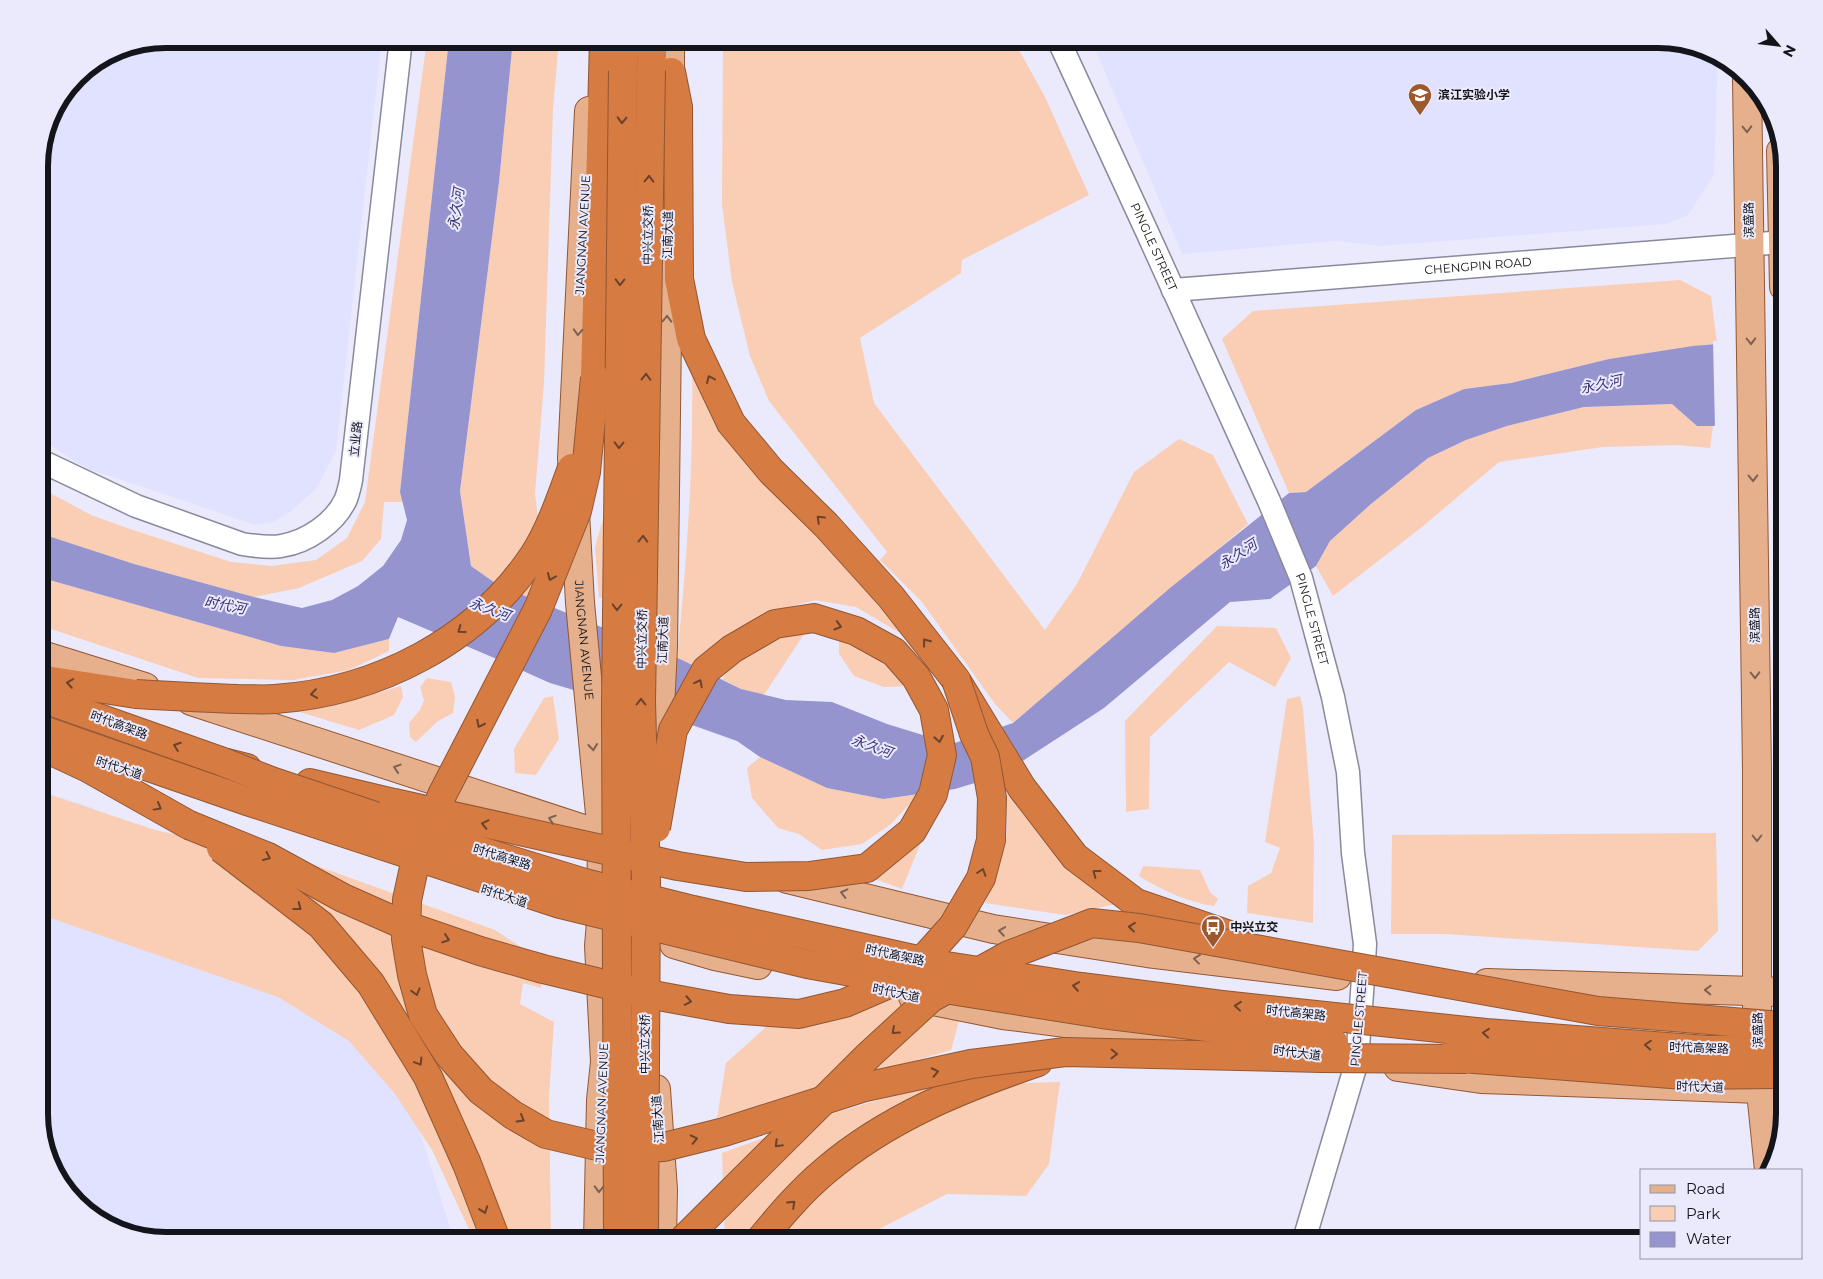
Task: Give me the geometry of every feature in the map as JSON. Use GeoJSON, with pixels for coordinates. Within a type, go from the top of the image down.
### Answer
{"type":"FeatureCollection","features":[{"type":"Feature","properties":{"kind":"highway"},"geometry":{"type":"LineString","coordinates":[[607,48],[613,71],[595,378],[586,472],[577,511],[538,609],[442,795],[415,863],[407,900],[406,939],[412,975],[423,1015],[449,1055],[481,1092],[522,1120],[546,1134],[610,1149],[664,1146],[724,1132],[865,1087],[970,1064],[1065,1052],[1321,1058],[1466,1059]]}},
{"type":"Feature","properties":{"kind":"highway","name":"JIANGNAN AVENUE"},"geometry":{"type":"LineString","coordinates":[[618,1232],[613,71],[622,48]]}},
{"type":"Feature","properties":{"kind":"highway","name":"中兴立交桥"},"geometry":{"type":"LineString","coordinates":[[644,1232],[646,880],[641,702],[661,71],[655,48]]}},
{"type":"Feature","properties":{"kind":"highway"},"geometry":{"type":"LineString","coordinates":[[661,71],[678,106],[679,279],[691,339],[731,423],[771,471],[826,525],[891,596],[956,680],[1022,788],[1074,857],[1136,903],[1284,954]]}},
{"type":"Feature","properties":{"kind":"highway"},"geometry":{"type":"LineString","coordinates":[[48,679],[136,694],[275,700],[333,691],[368,681],[384,676],[434,651],[475,620],[506,590],[534,554],[560,502],[580,443],[595,378]]}},
{"type":"Feature","properties":{"kind":"highway"},"geometry":{"type":"LineString","coordinates":[[223,762],[441,814],[507,829],[583,845],[649,860],[659,862],[668,864],[678,866],[746,877],[808,876],[867,868],[912,831],[933,794],[942,755],[934,710],[916,677],[894,652],[856,632],[814,618],[775,624],[732,650],[706,670],[674,730],[652,853],[650,862],[646,880]]}},
{"type":"Feature","properties":{"kind":"highway"},"geometry":{"type":"LineString","coordinates":[[48,748],[189,825],[268,857],[343,898],[404,925],[480,951],[543,969],[642,993],[729,1009],[799,1014],[845,1003],[889,984],[927,955],[953,926],[981,878],[991,840],[992,798],[985,757],[974,734],[956,680]]}},
{"type":"Feature","properties":{"kind":"highway","name":"时代高架路"},"geometry":{"type":"LineString","coordinates":[[48,700],[272,781],[585,883],[693,910],[940,965],[1100,990],[1486,1034],[1707,1050],[1776,1048]]}},
{"type":"Feature","properties":{"kind":"highway","name":"时代高架路"},"geometry":{"type":"LineString","coordinates":[[48,731],[247,801],[560,904],[807,964],[957,991],[1102,1014],[1466,1059],[1684,1075],[1776,1074]]}},
{"type":"Feature","properties":{"kind":"highway"},"geometry":{"type":"LineString","coordinates":[[189,825],[322,925],[371,984],[428,1077],[467,1164],[493,1232]]}},
{"type":"Feature","properties":{"kind":"highway"},"geometry":{"type":"LineString","coordinates":[[691,1232],[868,1055],[931,998],[1009,955],[1092,923],[1139,928],[1598,1011],[1776,1025]]}},
{"type":"Feature","properties":{"kind":"highway"},"geometry":{"type":"LineString","coordinates":[[766,1232],[781,1214],[825,1171],[872,1136],[920,1108],[961,1089],[1065,1052]]}},
{"type":"Feature","properties":{"kind":"main road","name":"JIANGNAN AVENUE"},"geometry":{"type":"LineString","coordinates":[[593,48],[572,458],[580,603],[602,835],[599,946],[605,1062],[601,1100],[598,1232]]}},
{"type":"Feature","properties":{"kind":"main road","name":"江南大道"},"geometry":{"type":"LineString","coordinates":[[662,1232],[662,1190],[654,1069],[655,939],[649,847],[656,790],[663,648],[661,71],[667,48]]}},
{"type":"Feature","properties":{"kind":"main road","name":"滨盛路"},"geometry":{"type":"LineString","coordinates":[[1747,89],[1757,770],[1757,991],[1772,1091],[1770,1148]]}},
{"type":"Feature","properties":{"kind":"main road"},"geometry":{"type":"LineString","coordinates":[[48,657],[602,835],[993,929],[1147,953],[1363,979],[1776,992]]}},
{"type":"Feature","properties":{"kind":"main road","name":"时代大道"},"geometry":{"type":"LineString","coordinates":[[48,746],[549,911],[601,922],[715,956],[1003,1015],[1358,1061],[1481,1079],[1772,1091]]}},
{"type":"Feature","properties":{"kind":"main road"},"geometry":{"type":"LineString","coordinates":[[605,1062],[633,1038],[654,1069]]}},
{"type":"Feature","properties":{"kind":"street","name":"立业路"},"geometry":{"type":"LineString","coordinates":[[48,464],[136,506],[242,544],[281,547],[303,540],[318,532],[333,517],[346,500],[352,480],[400,48]]}},
{"type":"Feature","properties":{"kind":"street","name":"PINGLE STREET"},"geometry":{"type":"LineString","coordinates":[[1062,48],[1173,290],[1301,578],[1333,697],[1348,772],[1353,853],[1365,944],[1358,1061],[1306,1232]]}},
{"type":"Feature","properties":{"kind":"street","name":"CHENGPIN ROAD"},"geometry":{"type":"LineString","coordinates":[[1173,290],[1776,242]]}},
{"type":"Feature","properties":{"kind":"shaded area"},"geometry":{"type":"Polygon","coordinates":[[[158,48],[381,48],[336,451],[316,489],[291,511],[273,522],[256,525],[86,468],[48,444],[48,158],[52,135],[57,121],[63,107],[72,94],[100,67],[121,57],[143,50],[158,48]]]}},
{"type":"Feature","properties":{"kind":"shaded area","name":"滨江实验小学"},"geometry":{"type":"Polygon","coordinates":[[[1095,48],[1665,48],[1695,54],[1718,64],[1714,175],[1688,215],[1666,224],[1381,246],[1334,241],[1182,254],[1095,48]]]}},
{"type":"Feature","properties":{"kind":"shaded area"},"geometry":{"type":"Polygon","coordinates":[[[48,794],[91,807],[408,1094],[451,1232],[166,1232],[128,1225],[100,1212],[88,1202],[63,1172],[52,1144],[48,1121],[48,794]]]}},
{"type":"Feature","properties":{"kind":"green space"},"geometry":{"type":"Polygon","coordinates":[[[426,48],[448,48],[400,492],[403,502],[384,502],[381,539],[362,561],[299,588],[254,597],[134,564],[48,536],[48,492],[91,515],[133,530],[231,562],[272,566],[316,560],[347,538],[365,502],[426,48]]]}},
{"type":"Feature","properties":{"kind":"green space"},"geometry":{"type":"Polygon","coordinates":[[[512,48],[558,48],[553,109],[544,383],[535,494],[549,607],[498,585],[471,566],[460,491],[499,182],[512,48]]]}},
{"type":"Feature","properties":{"kind":"green space"},"geometry":{"type":"Polygon","coordinates":[[[723,48],[1018,48],[1045,97],[1089,195],[962,260],[961,273],[860,338],[874,403],[1045,630],[1077,584],[1134,472],[1179,439],[1213,455],[1248,524],[1013,723],[995,704],[922,602],[880,560],[887,552],[769,401],[750,356],[732,282],[722,204],[723,48]]]}},
{"type":"Feature","properties":{"kind":"green space"},"geometry":{"type":"Polygon","coordinates":[[[1680,280],[1711,296],[1717,343],[1609,359],[1511,383],[1464,389],[1416,410],[1306,492],[1289,493],[1222,339],[1253,311],[1680,280]]]}},
{"type":"Feature","properties":{"kind":"green space"},"geometry":{"type":"Polygon","coordinates":[[[692,362],[897,616],[910,639],[856,607],[815,600],[781,609],[720,643],[698,668],[677,658],[689,510],[692,362]]]}},
{"type":"Feature","properties":{"kind":"green space"},"geometry":{"type":"Polygon","coordinates":[[[1672,404],[1697,426],[1713,426],[1710,448],[1678,445],[1603,447],[1499,462],[1422,527],[1333,596],[1316,566],[1330,541],[1371,504],[1428,458],[1466,440],[1507,426],[1584,407],[1672,404]]]}},
{"type":"Feature","properties":{"kind":"green space"},"geometry":{"type":"Polygon","coordinates":[[[607,505],[612,597],[599,598],[595,547],[607,505]]]}},
{"type":"Feature","properties":{"kind":"green space"},"geometry":{"type":"Polygon","coordinates":[[[48,580],[281,646],[334,653],[389,639],[389,651],[349,670],[293,680],[198,678],[48,628],[48,580]]]}},
{"type":"Feature","properties":{"kind":"green space"},"geometry":{"type":"Polygon","coordinates":[[[1217,626],[1276,628],[1291,658],[1275,687],[1229,662],[1150,737],[1149,809],[1126,812],[1125,721],[1217,626]]]}},
{"type":"Feature","properties":{"kind":"green space"},"geometry":{"type":"Polygon","coordinates":[[[788,628],[808,628],[764,695],[741,689],[722,679],[741,655],[788,628]]]}},
{"type":"Feature","properties":{"kind":"green space"},"geometry":{"type":"Polygon","coordinates":[[[839,633],[856,634],[909,686],[884,687],[854,676],[839,654],[839,633]]]}},
{"type":"Feature","properties":{"kind":"green space"},"geometry":{"type":"Polygon","coordinates":[[[427,678],[451,682],[455,697],[453,713],[438,721],[416,742],[410,737],[409,723],[420,710],[424,700],[420,687],[427,678]]]}},
{"type":"Feature","properties":{"kind":"green space"},"geometry":{"type":"Polygon","coordinates":[[[401,686],[403,697],[394,715],[359,730],[283,707],[348,702],[401,686]]]}},
{"type":"Feature","properties":{"kind":"green space"},"geometry":{"type":"Polygon","coordinates":[[[553,696],[559,739],[536,775],[515,773],[514,749],[544,698],[553,696]]]}},
{"type":"Feature","properties":{"kind":"green space"},"geometry":{"type":"Polygon","coordinates":[[[1300,696],[1303,708],[1314,844],[1313,923],[1247,913],[1248,886],[1271,873],[1280,848],[1265,842],[1287,699],[1300,696]]]}},
{"type":"Feature","properties":{"kind":"green space"},"geometry":{"type":"Polygon","coordinates":[[[760,757],[827,788],[883,799],[919,794],[891,824],[862,844],[822,850],[799,834],[778,828],[752,798],[747,768],[760,757]]]}},
{"type":"Feature","properties":{"kind":"green space"},"geometry":{"type":"Polygon","coordinates":[[[1007,792],[1043,837],[1121,903],[1065,915],[985,903],[1007,836],[1007,792]]]}},
{"type":"Feature","properties":{"kind":"green space"},"geometry":{"type":"Polygon","coordinates":[[[48,794],[155,830],[309,863],[495,930],[545,963],[541,988],[523,983],[520,1004],[554,1022],[549,1096],[551,1232],[470,1232],[432,1150],[395,1094],[349,1041],[278,997],[48,917],[48,794]]]}},
{"type":"Feature","properties":{"kind":"green space"},"geometry":{"type":"Polygon","coordinates":[[[1716,833],[1718,931],[1698,951],[1445,934],[1391,934],[1392,835],[1716,833]]]}},
{"type":"Feature","properties":{"kind":"green space"},"geometry":{"type":"Polygon","coordinates":[[[924,835],[902,889],[856,872],[924,835]]]}},
{"type":"Feature","properties":{"kind":"green space"},"geometry":{"type":"Polygon","coordinates":[[[1143,866],[1200,870],[1210,892],[1218,899],[1214,906],[1194,902],[1175,895],[1139,876],[1143,866]]]}},
{"type":"Feature","properties":{"kind":"green space"},"geometry":{"type":"Polygon","coordinates":[[[884,997],[961,1014],[951,1050],[717,1118],[726,1063],[775,1019],[884,997]]]}},
{"type":"Feature","properties":{"kind":"green space"},"geometry":{"type":"Polygon","coordinates":[[[1060,1082],[1049,1164],[1026,1196],[947,1194],[873,1232],[725,1232],[722,1153],[827,1115],[926,1086],[1060,1082]]]}},
{"type":"Feature","properties":{"kind":"water"},"geometry":{"type":"Polygon","coordinates":[[[448,48],[512,48],[499,182],[460,491],[471,566],[498,585],[682,660],[741,689],[786,700],[832,702],[887,724],[952,744],[1013,723],[1170,588],[1289,493],[1306,492],[1416,410],[1464,389],[1511,383],[1609,359],[1693,346],[1776,339],[1776,415],[1713,426],[1697,426],[1672,404],[1584,407],[1507,426],[1466,440],[1428,458],[1371,504],[1330,541],[1316,566],[1270,599],[1230,602],[1104,708],[1001,775],[955,789],[883,799],[827,788],[760,757],[737,741],[692,725],[550,683],[398,617],[389,639],[334,653],[281,646],[48,580],[48,536],[134,564],[254,597],[302,608],[332,600],[358,586],[383,566],[401,540],[407,520],[400,492],[448,48]]]}},
{"type":"Feature","properties":{"kind":"pier"},"geometry":{"type":"Polygon","coordinates":[[[1776,336],[1776,417],[1715,428],[1713,341],[1776,336]]]}},
{"type":"Feature","properties":{"kind":"place","name":"滨江实验小学"},"geometry":{"type":"Point","coordinates":[1420,116]}},
{"type":"Feature","properties":{"kind":"place","name":"中兴立交"},"geometry":{"type":"Point","coordinates":[1213,948]}},
{"type":"Feature","properties":{"kind":"water label","name":"永久河"},"geometry":{"type":"Point","coordinates":[456,209]}},
{"type":"Feature","properties":{"kind":"water label","name":"永久河"},"geometry":{"type":"Point","coordinates":[1601,384]}},
{"type":"Feature","properties":{"kind":"water label","name":"永久河"},"geometry":{"type":"Point","coordinates":[1238,554]}},
{"type":"Feature","properties":{"kind":"water label","name":"时代河"},"geometry":{"type":"Point","coordinates":[225,605]}},
{"type":"Feature","properties":{"kind":"water label","name":"永久河"},"geometry":{"type":"Point","coordinates":[490,609]}},
{"type":"Feature","properties":{"kind":"water label","name":"永久河"},"geometry":{"type":"Point","coordinates":[872,746]}}]}
